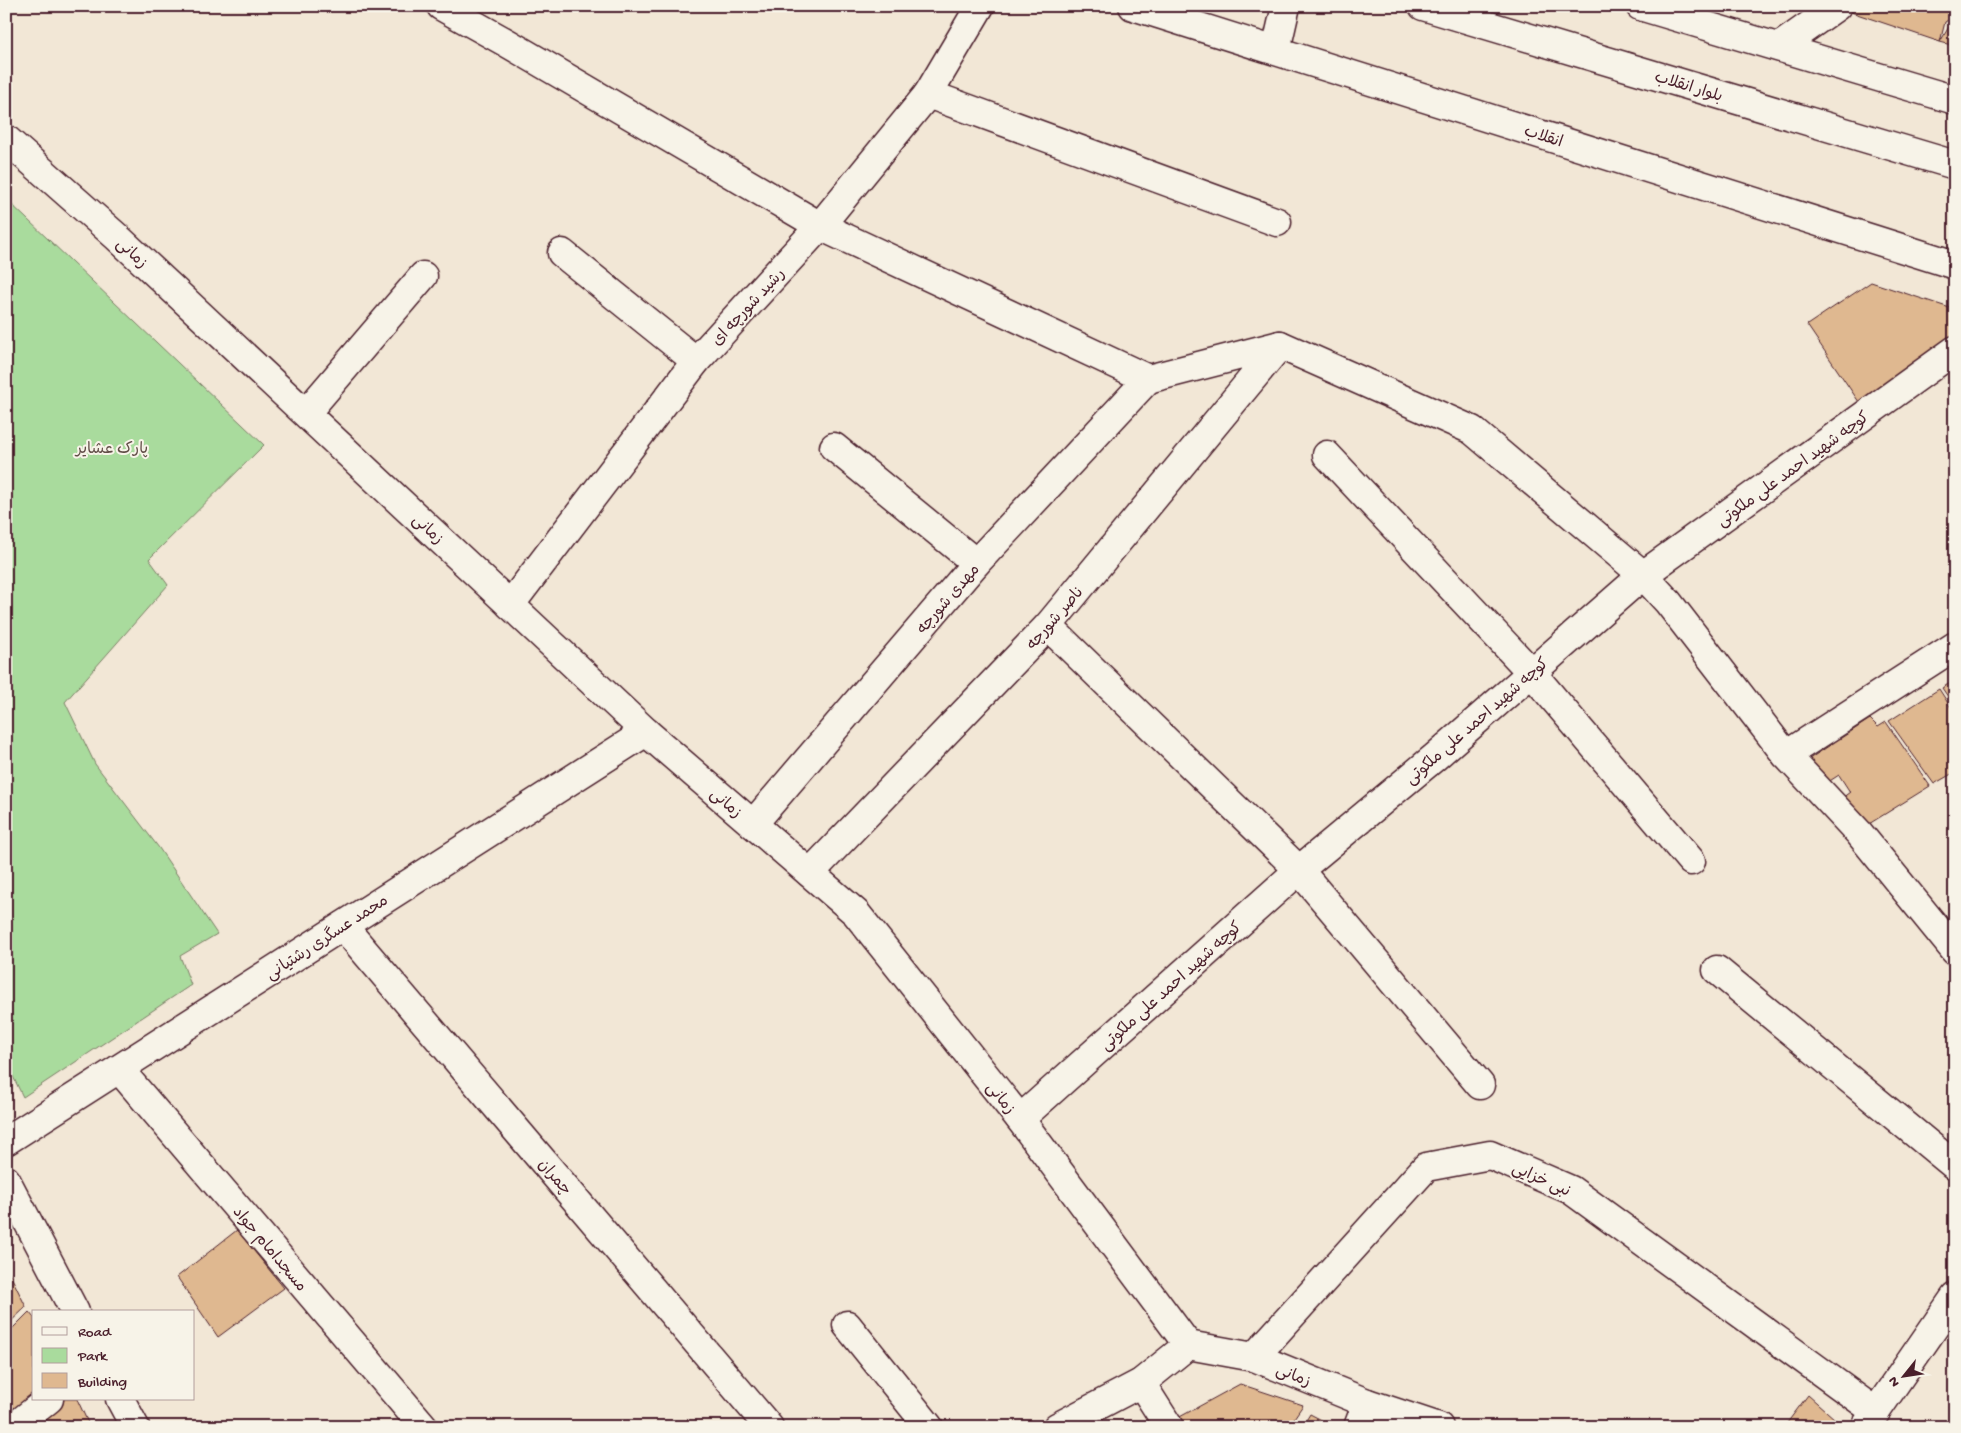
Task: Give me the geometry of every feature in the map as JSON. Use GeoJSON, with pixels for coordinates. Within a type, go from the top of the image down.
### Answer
{"type":"FeatureCollection","features":[{"type":"Feature","properties":{"kind":"street"},"geometry":{"type":"LineString","coordinates":[[441,6],[510,44],[820,226],[1148,379],[1280,345],[1472,430],[1642,575],[1668,602],[1786,755],[1859,833],[1955,951]]}},
{"type":"Feature","properties":{"kind":"street","name":"رشید شورچه ای"},"geometry":{"type":"LineString","coordinates":[[510,605],[696,361],[820,226],[928,94],[980,6]]}},
{"type":"Feature","properties":{"kind":"street","name":"انقلاب"},"geometry":{"type":"LineString","coordinates":[[1133,6],[1955,266]]}},
{"type":"Feature","properties":{"kind":"street"},"geometry":{"type":"LineString","coordinates":[[1276,50],[1286,6]]}},
{"type":"Feature","properties":{"kind":"street","name":"بلوار انقلاب"},"geometry":{"type":"LineString","coordinates":[[1423,6],[1955,165]]}},
{"type":"Feature","properties":{"kind":"street"},"geometry":{"type":"LineString","coordinates":[[1640,6],[1955,100]]}},
{"type":"Feature","properties":{"kind":"street"},"geometry":{"type":"LineString","coordinates":[[1779,47],[1837,6]]}},
{"type":"Feature","properties":{"kind":"street"},"geometry":{"type":"LineString","coordinates":[[928,94],[1277,222]]}},
{"type":"Feature","properties":{"kind":"street","name":"زمانی"},"geometry":{"type":"LineString","coordinates":[[6,139],[117,237],[646,732],[856,913],[1020,1119],[1188,1345],[1254,1358],[1363,1415],[1439,1427]]}},
{"type":"Feature","properties":{"kind":"street"},"geometry":{"type":"LineString","coordinates":[[562,253],[696,361]]}},
{"type":"Feature","properties":{"kind":"street"},"geometry":{"type":"LineString","coordinates":[[306,413],[423,276]]}},
{"type":"Feature","properties":{"kind":"street","name":"ناصر شورچه"},"geometry":{"type":"LineString","coordinates":[[810,873],[1048,626],[1280,345]]}},
{"type":"Feature","properties":{"kind":"street","name":"کوچه شهید احمد علی ملکوتی"},"geometry":{"type":"LineString","coordinates":[[1020,1119],[1299,870],[1434,757],[1642,575],[1955,350]]}},
{"type":"Feature","properties":{"kind":"street","name":"مهدی شورچه"},"geometry":{"type":"LineString","coordinates":[[753,824],[976,563],[1148,379]]}},
{"type":"Feature","properties":{"kind":"street"},"geometry":{"type":"LineString","coordinates":[[834,447],[976,563]]}},
{"type":"Feature","properties":{"kind":"street"},"geometry":{"type":"LineString","coordinates":[[1327,455],[1531,672],[1691,862]]}},
{"type":"Feature","properties":{"kind":"street"},"geometry":{"type":"LineString","coordinates":[[1048,626],[1299,870],[1480,1085]]}},
{"type":"Feature","properties":{"kind":"street"},"geometry":{"type":"LineString","coordinates":[[1786,755],[1955,646]]}},
{"type":"Feature","properties":{"kind":"street","name":"محمد عسگری رشتیانی"},"geometry":{"type":"LineString","coordinates":[[6,1141],[646,732]]}},
{"type":"Feature","properties":{"kind":"street","name":"چمران"},"geometry":{"type":"LineString","coordinates":[[343,926],[769,1427]]}},
{"type":"Feature","properties":{"kind":"street"},"geometry":{"type":"LineString","coordinates":[[1717,970],[1955,1166]]}},
{"type":"Feature","properties":{"kind":"street","name":"مسجدامام جواد"},"geometry":{"type":"LineString","coordinates":[[119,1069],[424,1427]]}},
{"type":"Feature","properties":{"kind":"street","name":"نبی خزایی"},"geometry":{"type":"LineString","coordinates":[[1254,1358],[1426,1167],[1490,1155],[1571,1190],[1871,1419]]}},
{"type":"Feature","properties":{"kind":"street"},"geometry":{"type":"LineString","coordinates":[[6,1180],[74,1310]]}},
{"type":"Feature","properties":{"kind":"street"},"geometry":{"type":"LineString","coordinates":[[1871,1419],[1955,1297]]}},
{"type":"Feature","properties":{"kind":"street"},"geometry":{"type":"LineString","coordinates":[[847,1325],[929,1427]]}},
{"type":"Feature","properties":{"kind":"street"},"geometry":{"type":"LineString","coordinates":[[1057,1427],[1141,1383],[1188,1345]]}},
{"type":"Feature","properties":{"kind":"street"},"geometry":{"type":"LineString","coordinates":[[1141,1383],[1169,1427]]}},
{"type":"Feature","properties":{"kind":"street"},"geometry":{"type":"LineString","coordinates":[[14,1427],[48,1400]]}},
{"type":"Feature","properties":{"kind":"street"},"geometry":{"type":"LineString","coordinates":[[121,1400],[135,1427]]}},
{"type":"Feature","properties":{"kind":"green space","name":"پارک عشایر"},"geometry":{"type":"Polygon","coordinates":[[[6,199],[264,445],[149,559],[168,585],[65,702],[95,764],[159,848],[217,934],[180,956],[191,985],[23,1097],[6,1062],[6,199]]]}},
{"type":"Feature","properties":{"kind":"building"},"geometry":{"type":"Polygon","coordinates":[[[1860,6],[1955,6],[1955,16],[1945,22],[1940,42],[1851,12],[1860,6]]]}},
{"type":"Feature","properties":{"kind":"building"},"geometry":{"type":"Polygon","coordinates":[[[1955,22],[1955,46],[1940,42],[1950,25],[1955,22]]]}},
{"type":"Feature","properties":{"kind":"building"},"geometry":{"type":"Polygon","coordinates":[[[1871,282],[1953,309],[1955,335],[1859,402],[1807,325],[1871,282]]]}},
{"type":"Feature","properties":{"kind":"building"},"geometry":{"type":"Polygon","coordinates":[[[1955,680],[1955,707],[1942,688],[1955,680]]]}},
{"type":"Feature","properties":{"kind":"building"},"geometry":{"type":"Polygon","coordinates":[[[1939,689],[1955,714],[1955,772],[1934,784],[1889,721],[1939,689]]]}},
{"type":"Feature","properties":{"kind":"building"},"geometry":{"type":"Polygon","coordinates":[[[1870,719],[1878,727],[1886,722],[1930,786],[1864,827],[1838,801],[1850,792],[1839,775],[1825,784],[1809,759],[1870,719]]]}},
{"type":"Feature","properties":{"kind":"building"},"geometry":{"type":"Polygon","coordinates":[[[237,1230],[284,1288],[218,1337],[177,1277],[237,1230]]]}},
{"type":"Feature","properties":{"kind":"building"},"geometry":{"type":"Polygon","coordinates":[[[6,1266],[26,1307],[6,1326],[6,1266]]]}},
{"type":"Feature","properties":{"kind":"building"},"geometry":{"type":"Polygon","coordinates":[[[29,1312],[32,1316],[32,1397],[6,1420],[6,1335],[29,1312]]]}},
{"type":"Feature","properties":{"kind":"building"},"geometry":{"type":"Polygon","coordinates":[[[1240,1384],[1303,1405],[1288,1427],[1180,1427],[1176,1419],[1240,1384]]]}},
{"type":"Feature","properties":{"kind":"building"},"geometry":{"type":"Polygon","coordinates":[[[1808,1395],[1844,1427],[1784,1427],[1808,1395]]]}},
{"type":"Feature","properties":{"kind":"building"},"geometry":{"type":"Polygon","coordinates":[[[63,1400],[77,1400],[90,1427],[32,1427],[63,1400]]]}},
{"type":"Feature","properties":{"kind":"building"},"geometry":{"type":"Polygon","coordinates":[[[1310,1414],[1335,1427],[1302,1427],[1310,1414]]]}}]}
